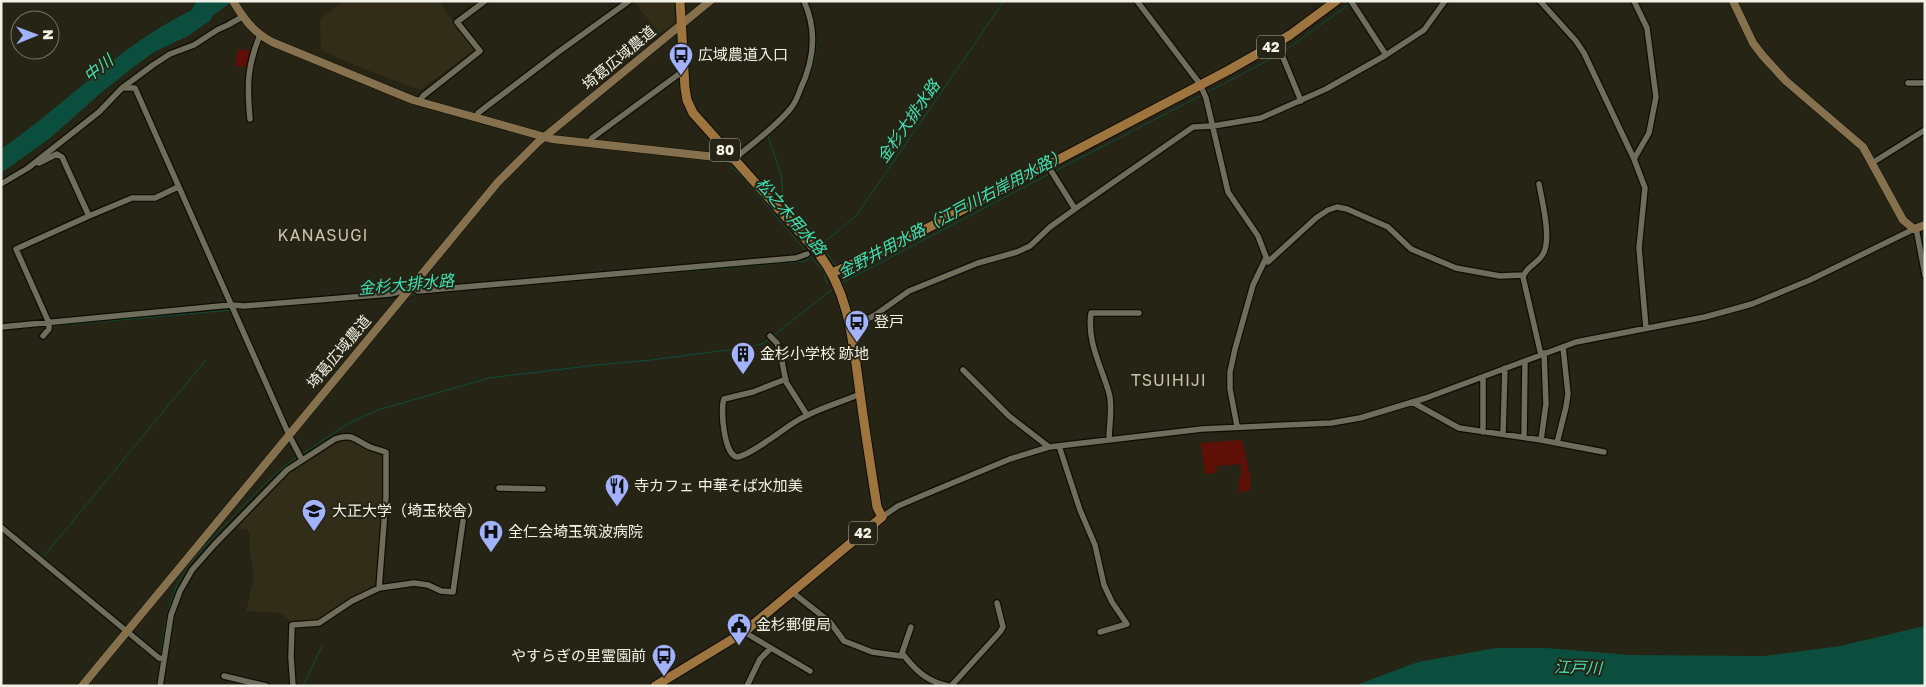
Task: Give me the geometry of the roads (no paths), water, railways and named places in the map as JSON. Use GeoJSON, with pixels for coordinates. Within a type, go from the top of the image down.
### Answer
{"type":"FeatureCollection","features":[{"type":"Feature","properties":{"kind":"main road","name":"80"},"geometry":{"type":"LineString","coordinates":[[680,1],[687,100],[693,113],[818,253],[832,273]]}},
{"type":"Feature","properties":{"kind":"main road","name":"42"},"geometry":{"type":"LineString","coordinates":[[655,686],[744,632],[882,517],[877,507],[851,328],[838,285],[832,273],[903,240],[1048,166],[1229,70],[1277,43],[1336,1]]}},
{"type":"Feature","properties":{"kind":"street"},"geometry":{"type":"LineString","coordinates":[[233,1],[242,16],[260,35],[281,46],[420,102],[546,137],[734,159],[792,107],[803,84],[810,66],[814,42],[804,1]]}},
{"type":"Feature","properties":{"kind":"street"},"geometry":{"type":"LineString","coordinates":[[420,102],[423,96],[480,51],[457,22],[485,1]]}},
{"type":"Feature","properties":{"kind":"street"},"geometry":{"type":"LineString","coordinates":[[477,118],[478,113],[629,1]]}},
{"type":"Feature","properties":{"kind":"street","name":"埼葛広域農道"},"geometry":{"type":"LineString","coordinates":[[82,686],[498,182],[546,137],[710,1]]}},
{"type":"Feature","properties":{"kind":"street"},"geometry":{"type":"LineString","coordinates":[[1137,1],[1200,84],[1206,98],[1228,192],[1258,236],[1268,262],[1316,218],[1328,210],[1337,207],[1348,209],[1388,227],[1411,249],[1456,268],[1500,276],[1523,275]]}},
{"type":"Feature","properties":{"kind":"street"},"geometry":{"type":"LineString","coordinates":[[1351,1],[1386,54]]}},
{"type":"Feature","properties":{"kind":"street"},"geometry":{"type":"LineString","coordinates":[[851,328],[920,287],[978,263],[1017,252],[1030,246],[1050,227],[1193,127],[1213,126],[1261,118],[1326,89],[1424,30],[1444,1]]}},
{"type":"Feature","properties":{"kind":"street"},"geometry":{"type":"LineString","coordinates":[[1540,1],[1576,40],[1584,53],[1634,159],[1645,188],[1639,248],[1646,328]]}},
{"type":"Feature","properties":{"kind":"street"},"geometry":{"type":"LineString","coordinates":[[1634,1],[1647,28],[1656,97],[1648,132],[1634,159]]}},
{"type":"Feature","properties":{"kind":"street"},"geometry":{"type":"LineString","coordinates":[[1733,1],[1753,43],[1774,70],[1863,147],[1903,220],[1915,228],[1925,275]]}},
{"type":"Feature","properties":{"kind":"street"},"geometry":{"type":"LineString","coordinates":[[28,168],[99,112],[122,88],[170,54],[194,45],[242,16]]}},
{"type":"Feature","properties":{"kind":"street"},"geometry":{"type":"LineString","coordinates":[[250,119],[247,84],[254,51],[260,35]]}},
{"type":"Feature","properties":{"kind":"street"},"geometry":{"type":"LineString","coordinates":[[1277,43],[1301,101]]}},
{"type":"Feature","properties":{"kind":"street"},"geometry":{"type":"LineString","coordinates":[[589,143],[592,138],[679,74],[684,73]]}},
{"type":"Feature","properties":{"kind":"street"},"geometry":{"type":"LineString","coordinates":[[1908,84],[1925,83]]}},
{"type":"Feature","properties":{"kind":"street"},"geometry":{"type":"LineString","coordinates":[[122,88],[135,88],[289,435],[302,460]]}},
{"type":"Feature","properties":{"kind":"street"},"geometry":{"type":"LineString","coordinates":[[1872,163],[1925,130]]}},
{"type":"Feature","properties":{"kind":"street"},"geometry":{"type":"LineString","coordinates":[[1,184],[57,154],[62,157],[89,216]]}},
{"type":"Feature","properties":{"kind":"street"},"geometry":{"type":"LineString","coordinates":[[1048,166],[1075,209]]}},
{"type":"Feature","properties":{"kind":"street"},"geometry":{"type":"LineString","coordinates":[[1540,184],[1547,242],[1543,256],[1528,268],[1523,275],[1543,354],[1546,404],[1541,440]]}},
{"type":"Feature","properties":{"kind":"street"},"geometry":{"type":"LineString","coordinates":[[43,336],[49,329],[49,322],[16,249],[132,198],[155,198],[178,187]]}},
{"type":"Feature","properties":{"kind":"street"},"geometry":{"type":"LineString","coordinates":[[882,517],[898,506],[919,497],[1010,459],[1049,447],[1171,432],[1237,426],[1343,421],[1360,418],[1483,377],[1563,346],[1705,316],[1752,304],[1810,280],[1915,228],[1925,225]]}},
{"type":"Feature","properties":{"kind":"street"},"geometry":{"type":"LineString","coordinates":[[1,327],[232,305],[245,306],[390,294],[410,289],[418,291],[506,284],[796,258],[807,254]]}},
{"type":"Feature","properties":{"kind":"street"},"geometry":{"type":"LineString","coordinates":[[1237,426],[1230,389],[1230,372],[1234,349],[1254,285],[1267,257]]}},
{"type":"Feature","properties":{"kind":"street"},"geometry":{"type":"LineString","coordinates":[[1109,440],[1110,394],[1093,346],[1090,330],[1090,313],[1139,313]]}},
{"type":"Feature","properties":{"kind":"street"},"geometry":{"type":"LineString","coordinates":[[771,338],[777,343],[780,351],[786,379],[807,415]]}},
{"type":"Feature","properties":{"kind":"street"},"geometry":{"type":"LineString","coordinates":[[1557,443],[1568,394],[1563,346]]}},
{"type":"Feature","properties":{"kind":"street"},"geometry":{"type":"LineString","coordinates":[[1524,437],[1525,360]]}},
{"type":"Feature","properties":{"kind":"street"},"geometry":{"type":"LineString","coordinates":[[1503,434],[1505,368]]}},
{"type":"Feature","properties":{"kind":"street"},"geometry":{"type":"LineString","coordinates":[[963,370],[1009,416],[1049,447]]}},
{"type":"Feature","properties":{"kind":"street"},"geometry":{"type":"LineString","coordinates":[[1483,377],[1483,432]]}},
{"type":"Feature","properties":{"kind":"street"},"geometry":{"type":"LineString","coordinates":[[786,379],[753,392],[724,400],[722,403],[723,428],[730,451],[736,456],[743,455],[807,415],[860,394]]}},
{"type":"Feature","properties":{"kind":"street"},"geometry":{"type":"LineString","coordinates":[[1412,402],[1459,428],[1524,437],[1604,452]]}},
{"type":"Feature","properties":{"kind":"street"},"geometry":{"type":"LineString","coordinates":[[160,686],[161,658],[171,615],[180,591],[192,570],[207,552],[287,470],[335,439],[348,436],[369,447],[386,452],[386,497],[379,588]]}},
{"type":"Feature","properties":{"kind":"street"},"geometry":{"type":"LineString","coordinates":[[1059,446],[1080,510],[1095,545],[1104,585],[1112,602],[1128,624],[1100,632]]}},
{"type":"Feature","properties":{"kind":"street"},"geometry":{"type":"LineString","coordinates":[[499,488],[543,489]]}},
{"type":"Feature","properties":{"kind":"street"},"geometry":{"type":"LineString","coordinates":[[293,686],[291,657],[292,625],[319,623],[352,600],[379,588],[414,583],[428,585],[448,594],[453,592],[462,520]]}},
{"type":"Feature","properties":{"kind":"street"},"geometry":{"type":"LineString","coordinates":[[1,527],[161,658]]}},
{"type":"Feature","properties":{"kind":"street"},"geometry":{"type":"LineString","coordinates":[[792,592],[830,622],[844,641],[872,652],[901,656],[902,654]]}},
{"type":"Feature","properties":{"kind":"street"},"geometry":{"type":"LineString","coordinates":[[952,686],[1003,627],[997,603]]}},
{"type":"Feature","properties":{"kind":"street"},"geometry":{"type":"LineString","coordinates":[[902,654],[911,626]]}},
{"type":"Feature","properties":{"kind":"street"},"geometry":{"type":"LineString","coordinates":[[744,632],[810,671]]}},
{"type":"Feature","properties":{"kind":"street"},"geometry":{"type":"LineString","coordinates":[[747,686],[760,659],[771,648]]}},
{"type":"Feature","properties":{"kind":"street"},"geometry":{"type":"LineString","coordinates":[[902,654],[919,673],[932,681],[947,686]]}},
{"type":"Feature","properties":{"kind":"street"},"geometry":{"type":"LineString","coordinates":[[224,676],[266,686]]}},
{"type":"Feature","properties":{"kind":"water"},"geometry":{"type":"Polygon","coordinates":[[[196,1],[233,1],[188,36],[154,52],[135,66],[103,91],[49,139],[1,173],[1,149],[25,132],[117,57],[166,24],[192,10],[196,1]]]}},
{"type":"Feature","properties":{"kind":"water","name":"江戸川"},"geometry":{"type":"Polygon","coordinates":[[[1925,626],[1925,686],[1354,686],[1418,662],[1496,648],[1546,648],[1630,655],[1764,656],[1840,646],[1925,626]]]}},
{"type":"Feature","properties":{"kind":"waterway","name":"金杉大排水路"},"geometry":{"type":"LineString","coordinates":[[821,245],[856,216],[1004,1]]}},
{"type":"Feature","properties":{"kind":"waterway","name":"金野井用水路（江戸川右岸用水路）"},"geometry":{"type":"LineString","coordinates":[[1283,52],[1351,3]]}},
{"type":"Feature","properties":{"kind":"waterway"},"geometry":{"type":"LineString","coordinates":[[804,88],[815,57],[814,24]]}},
{"type":"Feature","properties":{"kind":"waterway","name":"金野井用水路（江戸川右岸用水路）"},"geometry":{"type":"LineString","coordinates":[[1206,93],[1280,54]]}},
{"type":"Feature","properties":{"kind":"waterway","name":"金野井用水路（江戸川右岸用水路）"},"geometry":{"type":"LineString","coordinates":[[1055,171],[1202,95]]}},
{"type":"Feature","properties":{"kind":"waterway"},"geometry":{"type":"LineString","coordinates":[[768,136],[781,174],[784,205],[837,267]]}},
{"type":"Feature","properties":{"kind":"waterway","name":"松之木用水路"},"geometry":{"type":"LineString","coordinates":[[731,167],[740,174],[824,272],[827,284]]}},
{"type":"Feature","properties":{"kind":"waterway","name":"金野井用水路（江戸川右岸用水路）"},"geometry":{"type":"LineString","coordinates":[[840,284],[1049,174]]}},
{"type":"Feature","properties":{"kind":"waterway","name":"金杉大排水路"},"geometry":{"type":"LineString","coordinates":[[410,295],[806,261],[811,256]]}},
{"type":"Feature","properties":{"kind":"waterway"},"geometry":{"type":"LineString","coordinates":[[840,273],[844,280]]}},
{"type":"Feature","properties":{"kind":"waterway","name":"金野井用水路（江戸川右岸用水路）"},"geometry":{"type":"LineString","coordinates":[[773,336],[835,287]]}},
{"type":"Feature","properties":{"kind":"waterway","name":"金杉大排水路"},"geometry":{"type":"LineString","coordinates":[[236,310],[319,303]]}},
{"type":"Feature","properties":{"kind":"waterway","name":"金杉大排水路"},"geometry":{"type":"LineString","coordinates":[[51,326],[232,310]]}},
{"type":"Feature","properties":{"kind":"waterway","name":"金杉大排水路"},"geometry":{"type":"LineString","coordinates":[[1,330],[48,326]]}},
{"type":"Feature","properties":{"kind":"waterway","name":"金野井用水路（江戸川右岸用水路）"},"geometry":{"type":"LineString","coordinates":[[302,454],[349,423],[378,410],[489,378],[751,347],[764,343],[770,338]]}},
{"type":"Feature","properties":{"kind":"waterway"},"geometry":{"type":"LineString","coordinates":[[1,523],[43,557],[206,360]]}},
{"type":"Feature","properties":{"kind":"waterway","name":"金野井用水路（江戸川右岸用水路）"},"geometry":{"type":"LineString","coordinates":[[161,655],[168,611],[177,585],[187,568],[206,545],[252,497],[297,457]]}},
{"type":"Feature","properties":{"kind":"waterway"},"geometry":{"type":"LineString","coordinates":[[303,686],[322,646]]}},
{"type":"Feature","properties":{"kind":"waterway","name":"金野井用水路（江戸川右岸用水路）"},"geometry":{"type":"LineString","coordinates":[[157,686],[160,662]]}},
{"type":"Feature","properties":{"kind":"place","name":"広域農道入口"},"geometry":{"type":"Point","coordinates":[681,76]}},
{"type":"Feature","properties":{"kind":"place","name":"登戸"},"geometry":{"type":"Point","coordinates":[857,343]}},
{"type":"Feature","properties":{"kind":"place","name":"金杉小学校 跡地"},"geometry":{"type":"Point","coordinates":[743,375]}},
{"type":"Feature","properties":{"kind":"place","name":"寺カフェ 中華そば水加美"},"geometry":{"type":"Point","coordinates":[617,507]}},
{"type":"Feature","properties":{"kind":"place","name":"大正大学（埼玉校舎）"},"geometry":{"type":"Point","coordinates":[314,532]}},
{"type":"Feature","properties":{"kind":"place","name":"全仁会埼玉筑波病院"},"geometry":{"type":"Point","coordinates":[491,553]}},
{"type":"Feature","properties":{"kind":"place","name":"金杉郵便局"},"geometry":{"type":"Point","coordinates":[739,646]}},
{"type":"Feature","properties":{"kind":"place","name":"やすらぎの里霊園前"},"geometry":{"type":"Point","coordinates":[664,677]}},
{"type":"Feature","properties":{"kind":"district","name":"KANASUGI"},"geometry":{"type":"Point","coordinates":[323,235]}},
{"type":"Feature","properties":{"kind":"district","name":"TSUIHIJI"},"geometry":{"type":"Point","coordinates":[1169,380]}},
{"type":"Feature","properties":{"kind":"water label","name":"中川"},"geometry":{"type":"Point","coordinates":[98,68]}}]}
